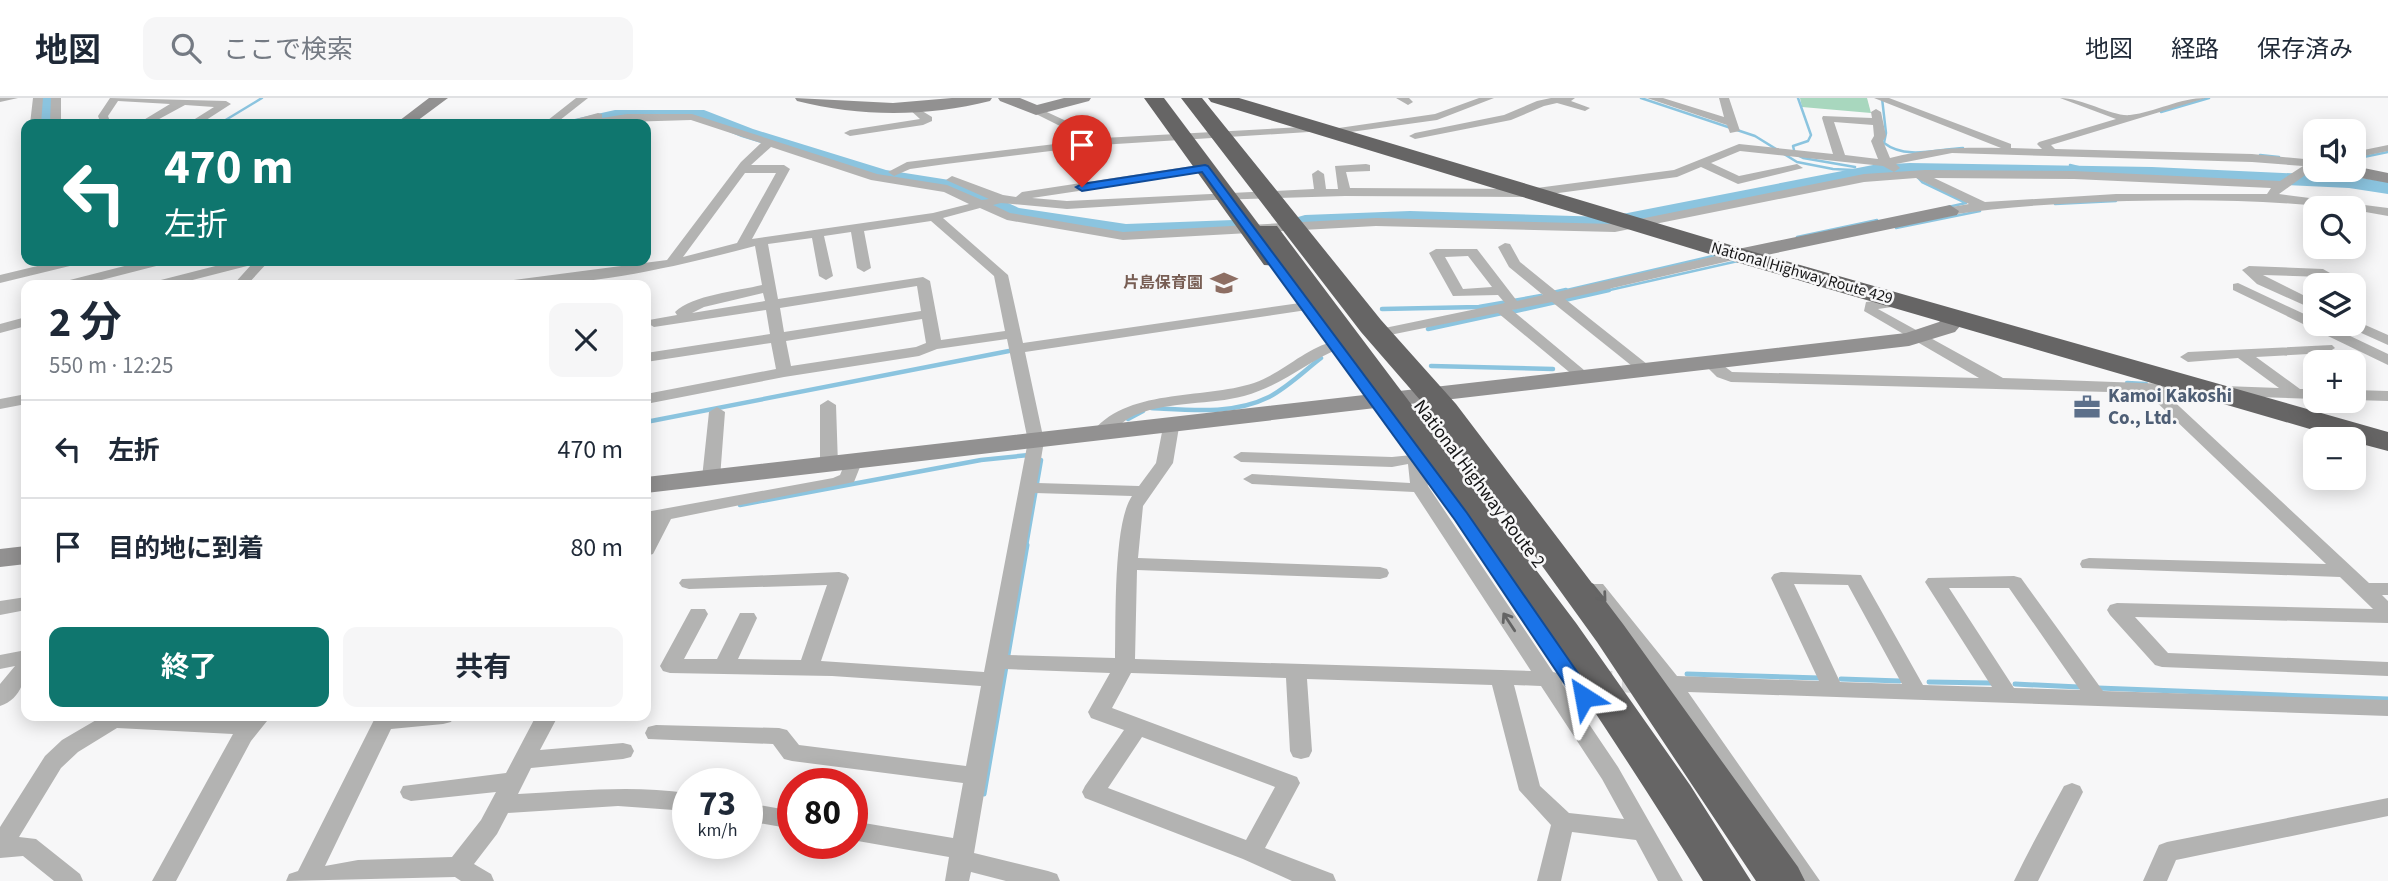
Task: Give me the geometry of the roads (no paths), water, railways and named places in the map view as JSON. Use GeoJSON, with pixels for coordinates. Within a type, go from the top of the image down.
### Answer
{"type":"FeatureCollection","features":[{"type":"Feature","properties":{"kind":"highway"},"geometry":{"type":"LineString","coordinates":[[1154,98],[1376,402],[1418,472],[1461,516],[1685,810]]}},
{"type":"Feature","properties":{"kind":"highway","name":"National Highway Route 2"},"geometry":{"type":"LineString","coordinates":[[1168,98],[1497,520]]}},
{"type":"Feature","properties":{"kind":"highway"},"geometry":{"type":"LineString","coordinates":[[1197,100],[1293,227],[1439,402],[1685,810],[1707,881]]}},
{"type":"Feature","properties":{"kind":"highway","name":"National Highway Route 2"},"geometry":{"type":"LineString","coordinates":[[1197,100],[1497,520],[1728,881]]}},
{"type":"Feature","properties":{"kind":"highway","name":"National Highway Route 429"},"geometry":{"type":"LineString","coordinates":[[1197,100],[1241,106],[1738,255],[2388,442]]}},
{"type":"Feature","properties":{"kind":"highway","name":"National Highway Route 2"},"geometry":{"type":"LineString","coordinates":[[1685,810],[1795,880]]}},
{"type":"Feature","properties":{"kind":"street"},"geometry":{"type":"LineString","coordinates":[[0,99],[13,98]]}},
{"type":"Feature","properties":{"kind":"street"},"geometry":{"type":"LineString","coordinates":[[36,119],[38,98]]}},
{"type":"Feature","properties":{"kind":"street"},"geometry":{"type":"LineString","coordinates":[[56,98],[56,119]]}},
{"type":"Feature","properties":{"kind":"street"},"geometry":{"type":"LineString","coordinates":[[104,119],[103,116],[117,98],[226,104],[201,119]]}},
{"type":"Feature","properties":{"kind":"street"},"geometry":{"type":"LineString","coordinates":[[410,119],[440,98]]}},
{"type":"Feature","properties":{"kind":"street"},"geometry":{"type":"LineString","coordinates":[[555,119],[583,98]]}},
{"type":"Feature","properties":{"kind":"street"},"geometry":{"type":"LineString","coordinates":[[803,98],[863,108],[914,109],[984,98]]}},
{"type":"Feature","properties":{"kind":"street"},"geometry":{"type":"LineString","coordinates":[[1006,98],[1101,142]]}},
{"type":"Feature","properties":{"kind":"street"},"geometry":{"type":"LineString","coordinates":[[1036,110],[1083,98]]}},
{"type":"Feature","properties":{"kind":"street"},"geometry":{"type":"LineString","coordinates":[[884,174],[907,166],[946,160],[1101,142],[1325,131],[1437,117],[1489,98]]}},
{"type":"Feature","properties":{"kind":"street"},"geometry":{"type":"LineString","coordinates":[[1415,136],[1507,118],[1541,103],[1570,98]]}},
{"type":"Feature","properties":{"kind":"street"},"geometry":{"type":"LineString","coordinates":[[1652,98],[1732,126]]}},
{"type":"Feature","properties":{"kind":"street"},"geometry":{"type":"LineString","coordinates":[[1724,98],[1739,148]]}},
{"type":"Feature","properties":{"kind":"street"},"geometry":{"type":"LineString","coordinates":[[1888,164],[1877,141],[1880,136],[1877,122],[1879,98],[2016,149]]}},
{"type":"Feature","properties":{"kind":"street"},"geometry":{"type":"LineString","coordinates":[[2065,98],[2126,119]]}},
{"type":"Feature","properties":{"kind":"street"},"geometry":{"type":"LineString","coordinates":[[2050,150],[2043,144],[2201,98]]}},
{"type":"Feature","properties":{"kind":"street"},"geometry":{"type":"LineString","coordinates":[[151,119],[185,100]]}},
{"type":"Feature","properties":{"kind":"street"},"geometry":{"type":"LineString","coordinates":[[1556,100],[1585,108]]}},
{"type":"Feature","properties":{"kind":"street"},"geometry":{"type":"LineString","coordinates":[[849,133],[928,119],[914,109]]}},
{"type":"Feature","properties":{"kind":"street"},"geometry":{"type":"LineString","coordinates":[[587,119],[618,112],[706,112],[884,174],[956,181],[994,201],[1007,216],[1123,236],[1376,222],[1590,229],[1864,178],[1911,174],[2074,175],[2283,185]]}},
{"type":"Feature","properties":{"kind":"street"},"geometry":{"type":"LineString","coordinates":[[615,119],[683,116],[702,120],[768,143],[994,201],[1067,205],[1225,195],[1345,192],[1529,193],[1677,173],[1739,148],[1888,164],[1982,206]]}},
{"type":"Feature","properties":{"kind":"street"},"geometry":{"type":"LineString","coordinates":[[1840,158],[1827,118],[1877,122]]}},
{"type":"Feature","properties":{"kind":"street"},"geometry":{"type":"LineString","coordinates":[[671,264],[742,169],[768,143]]}},
{"type":"Feature","properties":{"kind":"street"},"geometry":{"type":"LineString","coordinates":[[2366,153],[2388,148]]}},
{"type":"Feature","properties":{"kind":"street"},"geometry":{"type":"LineString","coordinates":[[1888,164],[1931,152],[2016,149],[2278,159],[2303,165]]}},
{"type":"Feature","properties":{"kind":"street"},"geometry":{"type":"LineString","coordinates":[[1703,164],[1738,180],[1797,168]]}},
{"type":"Feature","properties":{"kind":"street"},"geometry":{"type":"LineString","coordinates":[[1345,192],[1339,169],[1366,168]]}},
{"type":"Feature","properties":{"kind":"street"},"geometry":{"type":"LineString","coordinates":[[742,169],[784,169],[743,244]]}},
{"type":"Feature","properties":{"kind":"street"},"geometry":{"type":"LineString","coordinates":[[545,280],[671,264],[761,240],[934,217],[994,201],[1205,169]]}},
{"type":"Feature","properties":{"kind":"street"},"geometry":{"type":"LineString","coordinates":[[2271,196],[2303,172]]}},
{"type":"Feature","properties":{"kind":"street"},"geometry":{"type":"LineString","coordinates":[[1318,174],[1321,193]]}},
{"type":"Feature","properties":{"kind":"street"},"geometry":{"type":"LineString","coordinates":[[2366,174],[2388,178]]}},
{"type":"Feature","properties":{"kind":"street"},"geometry":{"type":"LineString","coordinates":[[1380,333],[1507,305],[1556,298],[1738,255],[1982,206],[2161,197],[2271,196],[2388,212]]}},
{"type":"Feature","properties":{"kind":"street"},"geometry":{"type":"LineString","coordinates":[[934,217],[1001,275],[1036,441],[1034,488],[1002,666],[977,776],[965,863]]}},
{"type":"Feature","properties":{"kind":"street"},"geometry":{"type":"LineString","coordinates":[[857,227],[864,268]]}},
{"type":"Feature","properties":{"kind":"street"},"geometry":{"type":"LineString","coordinates":[[817,232],[825,276]]}},
{"type":"Feature","properties":{"kind":"street"},"geometry":{"type":"LineString","coordinates":[[761,240],[783,372]]}},
{"type":"Feature","properties":{"kind":"street"},"geometry":{"type":"LineString","coordinates":[[1504,247],[1514,264],[1647,371]]}},
{"type":"Feature","properties":{"kind":"street"},"geometry":{"type":"LineString","coordinates":[[1507,305],[1458,293],[1436,253],[1472,251],[1507,305],[1585,378]]}},
{"type":"Feature","properties":{"kind":"street"},"geometry":{"type":"LineString","coordinates":[[0,279],[53,266]]}},
{"type":"Feature","properties":{"kind":"street"},"geometry":{"type":"LineString","coordinates":[[86,280],[140,266]]}},
{"type":"Feature","properties":{"kind":"street"},"geometry":{"type":"LineString","coordinates":[[178,280],[236,266]]}},
{"type":"Feature","properties":{"kind":"street"},"geometry":{"type":"LineString","coordinates":[[2303,300],[2262,281],[2249,270],[2323,273]]}},
{"type":"Feature","properties":{"kind":"street"},"geometry":{"type":"LineString","coordinates":[[651,324],[923,281],[934,345]]}},
{"type":"Feature","properties":{"kind":"street"},"geometry":{"type":"LineString","coordinates":[[2238,287],[2388,360]]}},
{"type":"Feature","properties":{"kind":"street"},"geometry":{"type":"LineString","coordinates":[[651,324],[699,304],[767,288]]}},
{"type":"Feature","properties":{"kind":"street"},"geometry":{"type":"LineString","coordinates":[[1901,302],[1871,305],[1871,311],[1997,381]]}},
{"type":"Feature","properties":{"kind":"street"},"geometry":{"type":"LineString","coordinates":[[651,399],[783,372],[919,351],[934,345],[1014,342],[1307,306]]}},
{"type":"Feature","properties":{"kind":"street"},"geometry":{"type":"LineString","coordinates":[[651,357],[929,314]]}},
{"type":"Feature","properties":{"kind":"street"},"geometry":{"type":"LineString","coordinates":[[651,484],[1376,402],[1439,402],[1585,378],[1919,337],[1947,327],[1956,318]]}},
{"type":"Feature","properties":{"kind":"street"},"geometry":{"type":"LineString","coordinates":[[0,329],[21,323]]}},
{"type":"Feature","properties":{"kind":"street"},"geometry":{"type":"LineString","coordinates":[[2366,330],[2388,341]]}},
{"type":"Feature","properties":{"kind":"street"},"geometry":{"type":"LineString","coordinates":[[1098,435],[1103,427],[1148,404],[1207,399],[1263,385],[1286,374],[1318,351],[1335,345]]}},
{"type":"Feature","properties":{"kind":"street"},"geometry":{"type":"LineString","coordinates":[[2188,357],[2327,348]]}},
{"type":"Feature","properties":{"kind":"street"},"geometry":{"type":"LineString","coordinates":[[2242,354],[2293,391]]}},
{"type":"Feature","properties":{"kind":"street"},"geometry":{"type":"LineString","coordinates":[[1710,363],[1722,374],[1731,377],[1997,381],[2303,392]]}},
{"type":"Feature","properties":{"kind":"street"},"geometry":{"type":"LineString","coordinates":[[2151,388],[2388,614]]}},
{"type":"Feature","properties":{"kind":"street"},"geometry":{"type":"LineString","coordinates":[[2366,395],[2388,396]]}},
{"type":"Feature","properties":{"kind":"street"},"geometry":{"type":"LineString","coordinates":[[0,404],[21,401]]}},
{"type":"Feature","properties":{"kind":"street"},"geometry":{"type":"LineString","coordinates":[[1439,402],[1490,460],[1664,683],[1795,880]]}},
{"type":"Feature","properties":{"kind":"street"},"geometry":{"type":"LineString","coordinates":[[651,538],[659,518],[848,478],[841,464],[828,405]]}},
{"type":"Feature","properties":{"kind":"street"},"geometry":{"type":"LineString","coordinates":[[711,478],[717,412]]}},
{"type":"Feature","properties":{"kind":"street"},"geometry":{"type":"LineString","coordinates":[[1171,427],[1164,463],[1134,506],[1128,564],[1125,665],[1099,712],[1289,783],[1251,852]]}},
{"type":"Feature","properties":{"kind":"street"},"geometry":{"type":"LineString","coordinates":[[1241,457],[1392,462],[1418,472],[1553,679],[1610,774],[1685,810]]}},
{"type":"Feature","properties":{"kind":"street"},"geometry":{"type":"LineString","coordinates":[[1252,479],[1410,488],[1418,472]]}},
{"type":"Feature","properties":{"kind":"street"},"geometry":{"type":"LineString","coordinates":[[1034,488],[1144,491]]}},
{"type":"Feature","properties":{"kind":"street"},"geometry":{"type":"LineString","coordinates":[[0,558],[21,556]]}},
{"type":"Feature","properties":{"kind":"street"},"geometry":{"type":"LineString","coordinates":[[1128,564],[1380,573]]}},
{"type":"Feature","properties":{"kind":"street"},"geometry":{"type":"LineString","coordinates":[[2089,564],[2344,571]]}},
{"type":"Feature","properties":{"kind":"street"},"geometry":{"type":"LineString","coordinates":[[688,583],[839,578],[809,667]]}},
{"type":"Feature","properties":{"kind":"street"},"geometry":{"type":"LineString","coordinates":[[1833,688],[1781,578],[1854,579],[1916,690]]}},
{"type":"Feature","properties":{"kind":"street"},"geometry":{"type":"LineString","coordinates":[[2007,694],[1935,582],[2014,582],[2097,698]]}},
{"type":"Feature","properties":{"kind":"street"},"geometry":{"type":"LineString","coordinates":[[2363,589],[2388,589]]}},
{"type":"Feature","properties":{"kind":"street"},"geometry":{"type":"LineString","coordinates":[[0,608],[21,605]]}},
{"type":"Feature","properties":{"kind":"street"},"geometry":{"type":"LineString","coordinates":[[2388,614],[2117,610],[2162,660],[2388,669]]}},
{"type":"Feature","properties":{"kind":"street"},"geometry":{"type":"LineString","coordinates":[[698,614],[670,666],[914,671],[1002,666],[1125,665],[1553,679]]}},
{"type":"Feature","properties":{"kind":"street"},"geometry":{"type":"LineString","coordinates":[[724,666],[747,618]]}},
{"type":"Feature","properties":{"kind":"street"},"geometry":{"type":"LineString","coordinates":[[0,662],[21,658]]}},
{"type":"Feature","properties":{"kind":"street"},"geometry":{"type":"LineString","coordinates":[[1296,671],[1301,751]]}},
{"type":"Feature","properties":{"kind":"street"},"geometry":{"type":"LineString","coordinates":[[0,698],[21,673]]}},
{"type":"Feature","properties":{"kind":"street"},"geometry":{"type":"LineString","coordinates":[[1501,677],[1530,790],[1563,822],[1685,810]]}},
{"type":"Feature","properties":{"kind":"street"},"geometry":{"type":"LineString","coordinates":[[1664,683],[2388,708]]}},
{"type":"Feature","properties":{"kind":"street"},"geometry":{"type":"LineString","coordinates":[[5,847],[53,762],[70,746],[118,721]]}},
{"type":"Feature","properties":{"kind":"street"},"geometry":{"type":"LineString","coordinates":[[164,881],[255,721]]}},
{"type":"Feature","properties":{"kind":"street"},"geometry":{"type":"LineString","coordinates":[[303,879],[384,722],[394,721]]}},
{"type":"Feature","properties":{"kind":"street"},"geometry":{"type":"LineString","coordinates":[[457,867],[489,827],[544,721]]}},
{"type":"Feature","properties":{"kind":"street"},"geometry":{"type":"LineString","coordinates":[[1137,727],[1093,792],[1324,881]]}},
{"type":"Feature","properties":{"kind":"street"},"geometry":{"type":"LineString","coordinates":[[656,733],[779,736],[792,753],[977,776]]}},
{"type":"Feature","properties":{"kind":"street"},"geometry":{"type":"LineString","coordinates":[[411,792],[623,751]]}},
{"type":"Feature","properties":{"kind":"street"},"geometry":{"type":"LineString","coordinates":[[2025,881],[2072,792]]}},
{"type":"Feature","properties":{"kind":"street"},"geometry":{"type":"LineString","coordinates":[[502,804],[614,798],[672,799]]}},
{"type":"Feature","properties":{"kind":"street"},"geometry":{"type":"LineString","coordinates":[[2155,881],[2167,852],[2388,807]]}},
{"type":"Feature","properties":{"kind":"street"},"geometry":{"type":"LineString","coordinates":[[1671,881],[1685,810]]}},
{"type":"Feature","properties":{"kind":"street"},"geometry":{"type":"LineString","coordinates":[[1549,881],[1563,822]]}},
{"type":"Feature","properties":{"kind":"street"},"geometry":{"type":"LineString","coordinates":[[868,835],[965,863],[1048,881]]}},
{"type":"Feature","properties":{"kind":"street"},"geometry":{"type":"LineString","coordinates":[[5,847],[28,846],[71,881]]}},
{"type":"Feature","properties":{"kind":"street"},"geometry":{"type":"LineString","coordinates":[[303,879],[358,870],[457,867],[482,881]]}},
{"type":"Feature","properties":{"kind":"waterway"},"geometry":{"type":"LineString","coordinates":[[45,119],[47,98]]}},
{"type":"Feature","properties":{"kind":"waterway"},"geometry":{"type":"LineString","coordinates":[[227,119],[262,98]]}},
{"type":"Feature","properties":{"kind":"waterway"},"geometry":{"type":"LineString","coordinates":[[1641,98],[1755,136],[1797,162],[1833,169],[1873,171]]}},
{"type":"Feature","properties":{"kind":"waterway"},"geometry":{"type":"LineString","coordinates":[[1798,98],[1811,135],[1808,141],[1793,146],[1795,154],[1803,158],[1855,167]]}},
{"type":"Feature","properties":{"kind":"waterway"},"geometry":{"type":"LineString","coordinates":[[1882,98],[1886,133],[1884,143],[1902,151],[1912,152],[1963,148]]}},
{"type":"Feature","properties":{"kind":"waterway"},"geometry":{"type":"LineString","coordinates":[[2161,112],[2209,98]]}},
{"type":"Feature","properties":{"kind":"waterway"},"geometry":{"type":"LineString","coordinates":[[598,119],[615,115],[704,115],[747,133],[884,175],[955,186],[1014,213],[1126,230],[1233,226]]}},
{"type":"Feature","properties":{"kind":"waterway"},"geometry":{"type":"LineString","coordinates":[[2366,157],[2388,152]]}},
{"type":"Feature","properties":{"kind":"waterway"},"geometry":{"type":"LineString","coordinates":[[2260,155],[2279,157]]}},
{"type":"Feature","properties":{"kind":"waterway"},"geometry":{"type":"LineString","coordinates":[[2070,165],[2094,171]]}},
{"type":"Feature","properties":{"kind":"waterway"},"geometry":{"type":"LineString","coordinates":[[1910,169],[1922,182],[1966,203],[1948,207]]}},
{"type":"Feature","properties":{"kind":"waterway"},"geometry":{"type":"LineString","coordinates":[[1305,221],[1410,217],[1607,223],[1873,171],[1910,169],[2152,173],[2349,182],[2388,188]]}},
{"type":"Feature","properties":{"kind":"waterway"},"geometry":{"type":"LineString","coordinates":[[2055,204],[2116,201]]}},
{"type":"Feature","properties":{"kind":"waterway"},"geometry":{"type":"LineString","coordinates":[[1896,228],[1980,211]]}},
{"type":"Feature","properties":{"kind":"waterway"},"geometry":{"type":"LineString","coordinates":[[1797,237],[1877,220]]}},
{"type":"Feature","properties":{"kind":"waterway"},"geometry":{"type":"LineString","coordinates":[[1558,292],[1717,255]]}},
{"type":"Feature","properties":{"kind":"waterway"},"geometry":{"type":"LineString","coordinates":[[1601,292],[1738,261]]}},
{"type":"Feature","properties":{"kind":"waterway"},"geometry":{"type":"LineString","coordinates":[[1553,293],[1566,290]]}},
{"type":"Feature","properties":{"kind":"waterway"},"geometry":{"type":"LineString","coordinates":[[1511,312],[1609,290]]}},
{"type":"Feature","properties":{"kind":"waterway"},"geometry":{"type":"LineString","coordinates":[[1382,309],[1479,307],[1541,296]]}},
{"type":"Feature","properties":{"kind":"waterway"},"geometry":{"type":"LineString","coordinates":[[1428,329],[1502,313]]}},
{"type":"Feature","properties":{"kind":"waterway"},"geometry":{"type":"LineString","coordinates":[[651,421],[1009,351]]}},
{"type":"Feature","properties":{"kind":"waterway"},"geometry":{"type":"LineString","coordinates":[[1151,408],[1211,410],[1255,403],[1283,389],[1321,358]]}},
{"type":"Feature","properties":{"kind":"waterway"},"geometry":{"type":"LineString","coordinates":[[1431,366],[1553,369]]}},
{"type":"Feature","properties":{"kind":"waterway"},"geometry":{"type":"LineString","coordinates":[[2127,383],[2146,384]]}},
{"type":"Feature","properties":{"kind":"waterway"},"geometry":{"type":"LineString","coordinates":[[1128,419],[1143,411]]}},
{"type":"Feature","properties":{"kind":"waterway"},"geometry":{"type":"LineString","coordinates":[[740,505],[981,460],[1029,455]]}},
{"type":"Feature","properties":{"kind":"waterway"},"geometry":{"type":"LineString","coordinates":[[1026,546],[1041,460]]}},
{"type":"Feature","properties":{"kind":"waterway"},"geometry":{"type":"LineString","coordinates":[[984,794],[1027,545]]}},
{"type":"Feature","properties":{"kind":"waterway"},"geometry":{"type":"LineString","coordinates":[[1687,674],[1820,678]]}},
{"type":"Feature","properties":{"kind":"waterway"},"geometry":{"type":"LineString","coordinates":[[1841,679],[1900,681]]}},
{"type":"Feature","properties":{"kind":"waterway"},"geometry":{"type":"LineString","coordinates":[[1929,682],[1991,683]]}},
{"type":"Feature","properties":{"kind":"waterway"},"geometry":{"type":"LineString","coordinates":[[2015,684],[2079,687]]}},
{"type":"Feature","properties":{"kind":"waterway"},"geometry":{"type":"LineString","coordinates":[[2098,688],[2388,699]]}},
{"type":"Feature","properties":{"kind":"tunnel"},"geometry":{"type":"LineString","coordinates":[[1560,679],[1647,683]]}},
{"type":"Feature","properties":{"kind":"place","name":"片島保育園"},"geometry":{"type":"Point","coordinates":[1224,283]}},
{"type":"Feature","properties":{"kind":"place","name":"Kamoi Kakoshi Co., Ltd."},"geometry":{"type":"Point","coordinates":[2087,407]}}]}
